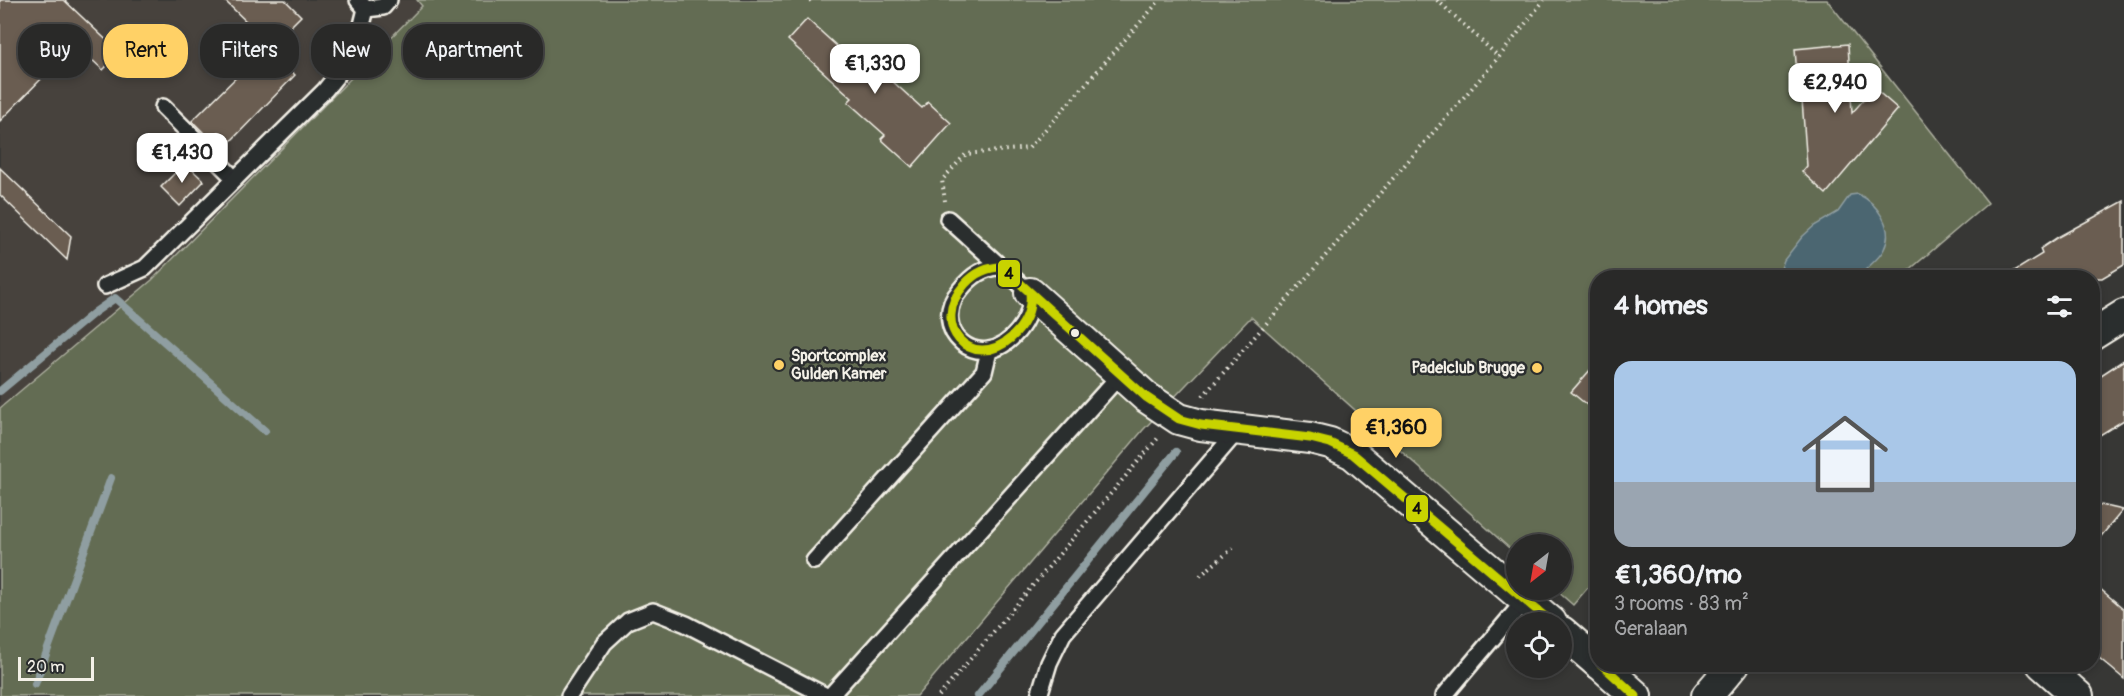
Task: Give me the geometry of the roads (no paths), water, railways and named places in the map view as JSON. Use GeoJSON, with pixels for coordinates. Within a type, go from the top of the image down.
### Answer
{"type":"FeatureCollection","features":[{"type":"Feature","properties":{"kind":"street"},"geometry":{"type":"LineString","coordinates":[[1030,292],[1146,397],[1179,418],[1201,425],[1310,438],[1330,443],[1353,454],[1506,584]]}},
{"type":"Feature","properties":{"kind":"street"},"geometry":{"type":"LineString","coordinates":[[2100,330],[2124,315]]}},
{"type":"Feature","properties":{"kind":"street"},"geometry":{"type":"LineString","coordinates":[[1525,600],[1539,612]]}},
{"type":"Feature","properties":{"kind":"street"},"geometry":{"type":"LineString","coordinates":[[1572,641],[1590,656]]}},
{"type":"Feature","properties":{"kind":"street"},"geometry":{"type":"LineString","coordinates":[[1608,672],[1636,696]]}},
{"type":"Feature","properties":{"kind":"street"},"geometry":{"type":"LineString","coordinates":[[1707,696],[1727,672]]}},
{"type":"Feature","properties":{"kind":"street"},"geometry":{"type":"LineString","coordinates":[[2051,672],[2078,696]]}},
{"type":"Feature","properties":{"kind":"lane"},"geometry":{"type":"LineString","coordinates":[[105,286],[144,268],[325,90],[355,53],[362,4],[383,7],[390,0]]}},
{"type":"Feature","properties":{"kind":"lane"},"geometry":{"type":"LineString","coordinates":[[163,107],[235,179]]}},
{"type":"Feature","properties":{"kind":"lane"},"geometry":{"type":"LineString","coordinates":[[948,219],[1002,267],[1030,292],[1031,302],[1024,324],[1011,340],[990,351],[974,349],[962,342],[953,331],[949,316],[956,294],[970,277],[991,267],[1002,267]]}},
{"type":"Feature","properties":{"kind":"lane"},"geometry":{"type":"LineString","coordinates":[[814,561],[984,372],[990,351]]}},
{"type":"Feature","properties":{"kind":"lane"},"geometry":{"type":"LineString","coordinates":[[569,696],[604,643],[628,621],[653,611],[686,624],[828,696],[1121,374]]}},
{"type":"Feature","properties":{"kind":"lane"},"geometry":{"type":"LineString","coordinates":[[1039,696],[1049,663],[1063,634],[1239,429]]}},
{"type":"Feature","properties":{"kind":"lane"},"geometry":{"type":"LineString","coordinates":[[1444,696],[1525,600]]}},
{"type":"Feature","properties":{"kind":"water"},"geometry":{"type":"Polygon","coordinates":[[[1858,194],[1872,203],[1886,225],[1887,241],[1876,260],[1865,270],[1780,270],[1784,260],[1802,237],[1814,226],[1838,212],[1850,195],[1858,194]]]}},
{"type":"Feature","properties":{"kind":"waterway"},"geometry":{"type":"LineString","coordinates":[[0,391],[115,298],[265,431]]}},
{"type":"Feature","properties":{"kind":"waterway"},"geometry":{"type":"LineString","coordinates":[[978,696],[1176,452]]}},
{"type":"Feature","properties":{"kind":"waterway"},"geometry":{"type":"LineString","coordinates":[[35,684],[111,478]]}},
{"type":"Feature","properties":{"kind":"place","name":"Sportcomplex Gulden Kamer"},"geometry":{"type":"Point","coordinates":[779,365]}},
{"type":"Feature","properties":{"kind":"place","name":"Padelclub Brugge"},"geometry":{"type":"Point","coordinates":[1537,368]}}]}
